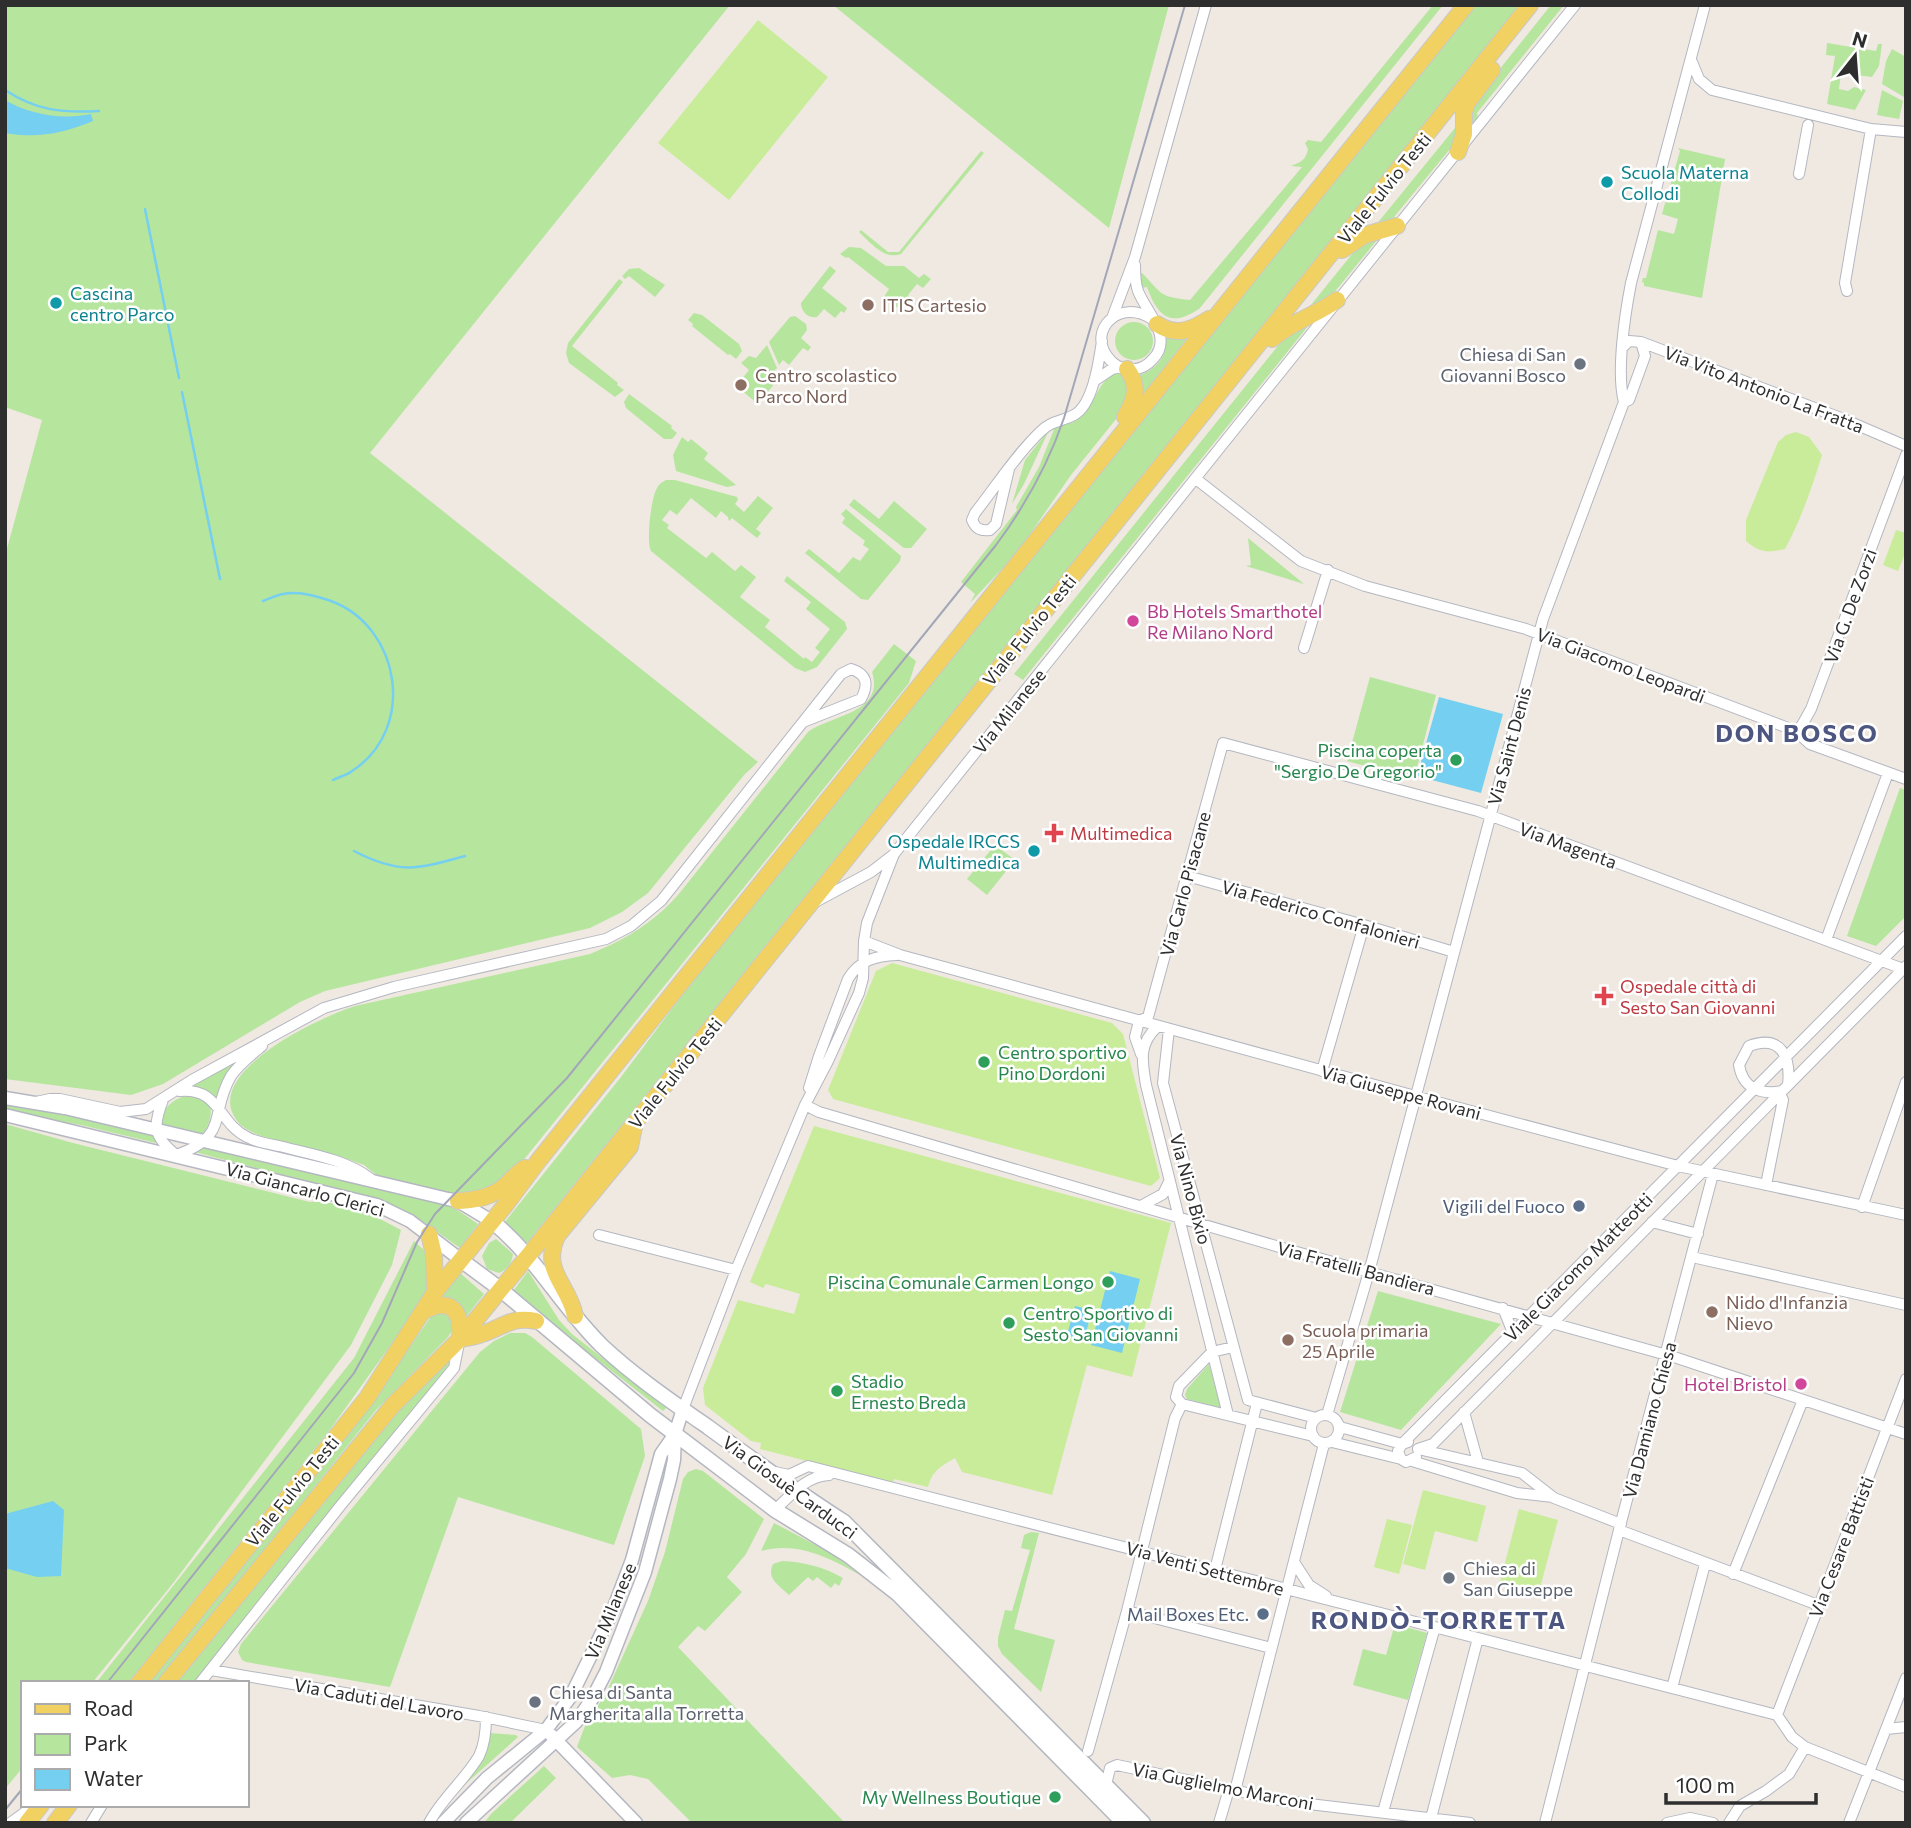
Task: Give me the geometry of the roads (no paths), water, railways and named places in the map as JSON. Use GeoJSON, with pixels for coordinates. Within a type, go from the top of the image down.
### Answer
{"type":"FeatureCollection","features":[{"type":"Feature","properties":{"kind":"main road","name":"Viale Fulvio Testi"},"geometry":{"type":"LineString","coordinates":[[141,1681],[367,1398],[435,1292],[493,1222],[539,1160],[1466,5]]}},
{"type":"Feature","properties":{"kind":"main road","name":"Viale Fulvio Testi"},"geometry":{"type":"LineString","coordinates":[[168,1681],[393,1405],[460,1339],[528,1256],[1530,5]]}},
{"type":"Feature","properties":{"kind":"main road"},"geometry":{"type":"LineString","coordinates":[[1458,152],[1464,134],[1466,103],[1499,62],[1517,22]]}},
{"type":"Feature","properties":{"kind":"main road"},"geometry":{"type":"LineString","coordinates":[[1316,273],[1356,239],[1397,226]]}},
{"type":"Feature","properties":{"kind":"main road"},"geometry":{"type":"LineString","coordinates":[[1241,366],[1283,328],[1337,300]]}},
{"type":"Feature","properties":{"kind":"main road"},"geometry":{"type":"LineString","coordinates":[[1155,322],[1171,331],[1182,331],[1194,328],[1220,312]]}},
{"type":"Feature","properties":{"kind":"main road"},"geometry":{"type":"LineString","coordinates":[[1067,501],[1077,480],[1133,404],[1136,390],[1134,380],[1124,368]]}},
{"type":"Feature","properties":{"kind":"main road"},"geometry":{"type":"LineString","coordinates":[[575,1316],[572,1301],[556,1278],[552,1263],[553,1245],[557,1236],[630,1147],[636,1122]]}},
{"type":"Feature","properties":{"kind":"main road"},"geometry":{"type":"LineString","coordinates":[[458,1201],[479,1200],[489,1196],[505,1186],[521,1170],[539,1160]]}},
{"type":"Feature","properties":{"kind":"main road"},"geometry":{"type":"LineString","coordinates":[[493,1222],[528,1256]]}},
{"type":"Feature","properties":{"kind":"main road"},"geometry":{"type":"LineString","coordinates":[[429,1234],[434,1255],[435,1292]]}},
{"type":"Feature","properties":{"kind":"main road","name":"Via Giosuè Carducci"},"geometry":{"type":"LineString","coordinates":[[528,1256],[557,1296],[603,1346],[795,1491],[844,1522],[1106,1780],[1143,1823]]}},
{"type":"Feature","properties":{"kind":"main road"},"geometry":{"type":"LineString","coordinates":[[461,1260],[500,1289]]}},
{"type":"Feature","properties":{"kind":"main road","name":"Via Giosuè Carducci"},"geometry":{"type":"LineString","coordinates":[[500,1289],[675,1434],[775,1510],[848,1555],[898,1594],[1124,1823]]}},
{"type":"Feature","properties":{"kind":"main road"},"geometry":{"type":"LineString","coordinates":[[424,1311],[437,1305],[452,1309],[460,1320],[460,1339],[482,1335],[519,1319],[536,1321]]}},
{"type":"Feature","properties":{"kind":"main road"},"geometry":{"type":"LineString","coordinates":[[27,1823],[39,1807]]}},
{"type":"Feature","properties":{"kind":"main road"},"geometry":{"type":"LineString","coordinates":[[55,1823],[67,1807]]}},
{"type":"Feature","properties":{"kind":"street"},"geometry":{"type":"LineString","coordinates":[[1009,469],[996,524],[990,530],[982,530],[975,526],[972,520],[975,513],[1009,469],[1047,426],[1055,420],[1079,412],[1087,402],[1104,330],[1112,318],[1135,257],[1206,5]]}},
{"type":"Feature","properties":{"kind":"street","name":"Viale Fulvio Testi"},"geometry":{"type":"LineString","coordinates":[[1196,479],[1575,5]]}},
{"type":"Feature","properties":{"kind":"street"},"geometry":{"type":"LineString","coordinates":[[1624,401],[1621,391],[1624,316],[1705,5]]}},
{"type":"Feature","properties":{"kind":"street"},"geometry":{"type":"LineString","coordinates":[[1692,62],[1699,79],[1712,90],[1871,129],[1906,132]]}},
{"type":"Feature","properties":{"kind":"street"},"geometry":{"type":"LineString","coordinates":[[1799,174],[1808,125]]}},
{"type":"Feature","properties":{"kind":"street"},"geometry":{"type":"LineString","coordinates":[[1847,291],[1845,283],[1871,129]]}},
{"type":"Feature","properties":{"kind":"street"},"geometry":{"type":"LineString","coordinates":[[1094,381],[1112,369],[1138,369],[1148,365],[1157,355],[1161,336],[1138,291],[1135,257]]}},
{"type":"Feature","properties":{"kind":"street"},"geometry":{"type":"LineString","coordinates":[[1112,318],[1121,312],[1132,310],[1142,312],[1155,322]]}},
{"type":"Feature","properties":{"kind":"street"},"geometry":{"type":"LineString","coordinates":[[1102,341],[1107,356],[1124,368]]}},
{"type":"Feature","properties":{"kind":"street","name":"Via Vito Antonio La Fratta"},"geometry":{"type":"LineString","coordinates":[[1622,348],[1629,341],[1641,342],[1841,418],[1906,446]]}},
{"type":"Feature","properties":{"kind":"street","name":"Via Saint Denis"},"geometry":{"type":"LineString","coordinates":[[1327,1415],[1369,1272],[1539,634],[1624,401],[1629,400],[1644,356],[1641,342]]}},
{"type":"Feature","properties":{"kind":"street","name":"Via G. De Zorzi"},"geometry":{"type":"LineString","coordinates":[[1796,732],[1811,709],[1902,475],[1906,456]]}},
{"type":"Feature","properties":{"kind":"street","name":"Via Giacomo Leopardi"},"geometry":{"type":"LineString","coordinates":[[1196,479],[1301,561],[1365,586],[1539,634],[1796,732],[1810,744],[1906,779]]}},
{"type":"Feature","properties":{"kind":"street","name":"Via Milanese"},"geometry":{"type":"LineString","coordinates":[[466,1823],[576,1722],[606,1672],[645,1572],[674,1460],[675,1434],[688,1390],[804,1105],[855,1003],[863,978],[867,923],[894,854],[1196,479]]}},
{"type":"Feature","properties":{"kind":"street"},"geometry":{"type":"LineString","coordinates":[[1304,648],[1324,569]]}},
{"type":"Feature","properties":{"kind":"street"},"geometry":{"type":"LineString","coordinates":[[176,1092],[324,1007],[359,995],[584,945],[606,939],[631,926],[661,901],[803,722],[845,671],[851,669],[859,672],[866,679],[867,687],[861,699],[803,722]]}},
{"type":"Feature","properties":{"kind":"street","name":"Via Magenta"},"geometry":{"type":"LineString","coordinates":[[1223,743],[1491,816],[1905,968]]}},
{"type":"Feature","properties":{"kind":"street","name":"Via Carlo Pisacane"},"geometry":{"type":"LineString","coordinates":[[1139,1021],[1148,1017],[1223,743]]}},
{"type":"Feature","properties":{"kind":"street"},"geometry":{"type":"LineString","coordinates":[[1826,940],[1888,773]]}},
{"type":"Feature","properties":{"kind":"street"},"geometry":{"type":"LineString","coordinates":[[807,907],[870,872],[894,854]]}},
{"type":"Feature","properties":{"kind":"street","name":"Via Federico Confalonieri"},"geometry":{"type":"LineString","coordinates":[[1187,876],[1454,952]]}},
{"type":"Feature","properties":{"kind":"street"},"geometry":{"type":"LineString","coordinates":[[1322,1071],[1364,925]]}},
{"type":"Feature","properties":{"kind":"street","name":"Viale Giacomo Matteotti"},"geometry":{"type":"LineString","coordinates":[[1402,1444],[1906,936]]}},
{"type":"Feature","properties":{"kind":"street","name":"Via Giuseppe Rovani"},"geometry":{"type":"LineString","coordinates":[[864,941],[900,955],[1415,1097],[1701,1172],[1906,1215]]}},
{"type":"Feature","properties":{"kind":"street","name":"Via Giuseppe Rovani"},"geometry":{"type":"LineString","coordinates":[[862,963],[875,957],[900,955]]}},
{"type":"Feature","properties":{"kind":"street","name":"Via Milanese"},"geometry":{"type":"LineString","coordinates":[[804,1105],[818,1056],[848,979],[862,963]]}},
{"type":"Feature","properties":{"kind":"street","name":"Viale Giacomo Matteotti"},"geometry":{"type":"LineString","coordinates":[[1418,1449],[1433,1444],[1905,968]]}},
{"type":"Feature","properties":{"kind":"street","name":"Via Nino Bixio"},"geometry":{"type":"LineString","coordinates":[[1139,1021],[1135,1037],[1228,1415]]}},
{"type":"Feature","properties":{"kind":"street"},"geometry":{"type":"LineString","coordinates":[[1141,1054],[1148,1035],[1158,1026]]}},
{"type":"Feature","properties":{"kind":"street","name":"Via Nino Bixio"},"geometry":{"type":"LineString","coordinates":[[1170,1029],[1163,1083],[1233,1347],[1252,1401]]}},
{"type":"Feature","properties":{"kind":"street"},"geometry":{"type":"LineString","coordinates":[[163,1100],[156,1117],[156,1129],[161,1141],[176,1155],[193,1150],[205,1142],[221,1110],[230,1078],[239,1066],[276,1034]]}},
{"type":"Feature","properties":{"kind":"street"},"geometry":{"type":"LineString","coordinates":[[1766,1185],[1789,1071],[1787,1055],[1777,1045],[1759,1042],[1749,1046],[1739,1065],[1745,1082],[1754,1090],[1764,1093],[1784,1090]]}},
{"type":"Feature","properties":{"kind":"street"},"geometry":{"type":"LineString","coordinates":[[1862,1207],[1906,1082]]}},
{"type":"Feature","properties":{"kind":"street"},"geometry":{"type":"LineString","coordinates":[[1146,1085],[1163,1083]]}},
{"type":"Feature","properties":{"kind":"street","name":"Via Giancarlo Clerici"},"geometry":{"type":"LineString","coordinates":[[31,1103],[60,1099],[120,1112],[132,1112],[146,1110],[176,1092],[188,1090],[201,1093],[221,1110],[236,1131],[249,1139],[313,1154],[357,1169],[377,1183]]}},
{"type":"Feature","properties":{"kind":"street","name":"Via Giancarlo Clerici"},"geometry":{"type":"LineString","coordinates":[[5,1098],[156,1129],[458,1201],[493,1222]]}},
{"type":"Feature","properties":{"kind":"street","name":"Via Fratelli Bandiera"},"geometry":{"type":"LineString","coordinates":[[804,1105],[819,1112],[1178,1217],[1666,1355],[1906,1434]]}},
{"type":"Feature","properties":{"kind":"street","name":"Via Giancarlo Clerici"},"geometry":{"type":"LineString","coordinates":[[5,1115],[377,1205],[410,1221],[461,1260]]}},
{"type":"Feature","properties":{"kind":"street","name":"Via Damiano Chiesa"},"geometry":{"type":"LineString","coordinates":[[1545,1823],[1713,1174]]}},
{"type":"Feature","properties":{"kind":"street","name":"Via Nino Bixio"},"geometry":{"type":"LineString","coordinates":[[1141,1206],[1163,1194],[1169,1181]]}},
{"type":"Feature","properties":{"kind":"street","name":"Viale Giacomo Matteotti"},"geometry":{"type":"LineString","coordinates":[[1652,1222],[1698,1234]]}},
{"type":"Feature","properties":{"kind":"street"},"geometry":{"type":"LineString","coordinates":[[599,1235],[736,1270]]}},
{"type":"Feature","properties":{"kind":"street"},"geometry":{"type":"LineString","coordinates":[[1692,1257],[1906,1305]]}},
{"type":"Feature","properties":{"kind":"street"},"geometry":{"type":"LineString","coordinates":[[1503,1308],[1513,1333]]}},
{"type":"Feature","properties":{"kind":"street","name":"Viale Fulvio Testi"},"geometry":{"type":"LineString","coordinates":[[202,1681],[453,1368],[460,1339]]}},
{"type":"Feature","properties":{"kind":"street"},"geometry":{"type":"LineString","coordinates":[[1233,1347],[1212,1352],[1179,1386],[1176,1397],[1182,1404],[1312,1436],[1328,1443],[1406,1460],[1517,1493],[1554,1497]]}},
{"type":"Feature","properties":{"kind":"street","name":"Via Cesare Battisti"},"geometry":{"type":"LineString","coordinates":[[1777,1715],[1906,1379]]}},
{"type":"Feature","properties":{"kind":"street"},"geometry":{"type":"LineString","coordinates":[[1733,1574],[1803,1399]]}},
{"type":"Feature","properties":{"kind":"street"},"geometry":{"type":"LineString","coordinates":[[1215,1570],[1253,1421],[1252,1401],[1316,1418],[1327,1415],[1335,1419],[1340,1427],[1339,1435],[1328,1443],[1232,1790],[1219,1823]]}},
{"type":"Feature","properties":{"kind":"street"},"geometry":{"type":"LineString","coordinates":[[1088,1751],[1128,1611],[1175,1418],[1182,1404]]}},
{"type":"Feature","properties":{"kind":"street"},"geometry":{"type":"LineString","coordinates":[[1464,1412],[1478,1462]]}},
{"type":"Feature","properties":{"kind":"street"},"geometry":{"type":"LineString","coordinates":[[1312,1436],[1311,1426],[1316,1418]]}},
{"type":"Feature","properties":{"kind":"street"},"geometry":{"type":"LineString","coordinates":[[1340,1427],[1402,1444],[1412,1442],[1418,1449],[1522,1473],[1554,1497],[1620,1527],[1705,1564],[1818,1605]]}},
{"type":"Feature","properties":{"kind":"street","name":"Via Milanese"},"geometry":{"type":"LineString","coordinates":[[443,1823],[487,1778],[546,1730],[571,1696],[613,1609],[632,1560],[661,1454],[675,1434]]}},
{"type":"Feature","properties":{"kind":"street"},"geometry":{"type":"LineString","coordinates":[[1402,1444],[1398,1451],[1406,1460]]}},
{"type":"Feature","properties":{"kind":"street"},"geometry":{"type":"LineString","coordinates":[[1406,1460],[1417,1456],[1418,1449]]}},
{"type":"Feature","properties":{"kind":"street","name":"Via Venti Settembre"},"geometry":{"type":"LineString","coordinates":[[764,1468],[789,1475],[808,1466],[1777,1715]]}},
{"type":"Feature","properties":{"kind":"street"},"geometry":{"type":"LineString","coordinates":[[775,1510],[795,1491],[820,1475],[837,1474]]}},
{"type":"Feature","properties":{"kind":"street"},"geometry":{"type":"LineString","coordinates":[[1294,1562],[1309,1586],[1335,1602]]}},
{"type":"Feature","properties":{"kind":"street"},"geometry":{"type":"LineString","coordinates":[[1672,1688],[1705,1564]]}},
{"type":"Feature","properties":{"kind":"street"},"geometry":{"type":"LineString","coordinates":[[1128,1611],[1271,1648]]}},
{"type":"Feature","properties":{"kind":"street"},"geometry":{"type":"LineString","coordinates":[[1383,1812],[1434,1627]]}},
{"type":"Feature","properties":{"kind":"street"},"geometry":{"type":"LineString","coordinates":[[1431,1820],[1478,1638]]}},
{"type":"Feature","properties":{"kind":"street","name":"Via Caduti del Lavoro"},"geometry":{"type":"LineString","coordinates":[[211,1670],[486,1717],[546,1730]]}},
{"type":"Feature","properties":{"kind":"street"},"geometry":{"type":"LineString","coordinates":[[1849,1823],[1906,1678]]}},
{"type":"Feature","properties":{"kind":"street"},"geometry":{"type":"LineString","coordinates":[[1777,1715],[1793,1737],[1805,1747],[1906,1787]]}},
{"type":"Feature","properties":{"kind":"street"},"geometry":{"type":"LineString","coordinates":[[429,1823],[437,1808],[479,1756],[484,1742],[486,1717]]}},
{"type":"Feature","properties":{"kind":"street"},"geometry":{"type":"LineString","coordinates":[[1886,1729],[1906,1727]]}},
{"type":"Feature","properties":{"kind":"street"},"geometry":{"type":"LineString","coordinates":[[546,1730],[636,1823]]}},
{"type":"Feature","properties":{"kind":"street"},"geometry":{"type":"LineString","coordinates":[[1729,1823],[1740,1806],[1789,1774],[1805,1747]]}},
{"type":"Feature","properties":{"kind":"street","name":"Via Guglielmo Marconi"},"geometry":{"type":"LineString","coordinates":[[1106,1780],[1110,1768],[1117,1765],[1284,1801],[1470,1823]]}},
{"type":"Feature","properties":{"kind":"street"},"geometry":{"type":"LineString","coordinates":[[10,1823],[32,1807]]}},
{"type":"Feature","properties":{"kind":"street"},"geometry":{"type":"LineString","coordinates":[[91,1823],[101,1807]]}},
{"type":"Feature","properties":{"kind":"street"},"geometry":{"type":"LineString","coordinates":[[1667,1823],[1690,1818],[1713,1823]]}},
{"type":"Feature","properties":{"kind":"water"},"geometry":{"type":"Polygon","coordinates":[[[5,100],[47,115],[91,114],[93,121],[50,134],[5,133],[5,100]]]}},
{"type":"Feature","properties":{"kind":"water","name":"Piscina coperta \"Sergio De Gregorio\""},"geometry":{"type":"Polygon","coordinates":[[[1439,697],[1503,714],[1481,793],[1417,776],[1439,697]]]}},
{"type":"Feature","properties":{"kind":"water"},"geometry":{"type":"Polygon","coordinates":[[[1110,1271],[1140,1279],[1122,1353],[1091,1345],[1110,1271]]]}},
{"type":"Feature","properties":{"kind":"water"},"geometry":{"type":"Polygon","coordinates":[[[1075,1306],[1092,1310],[1084,1340],[1067,1335],[1075,1306]]]}},
{"type":"Feature","properties":{"kind":"water"},"geometry":{"type":"Polygon","coordinates":[[[53,1501],[64,1510],[61,1576],[37,1577],[5,1568],[5,1514],[53,1501]]]}},
{"type":"Feature","properties":{"kind":"waterway"},"geometry":{"type":"LineString","coordinates":[[5,90],[28,102],[50,109],[99,111]]}},
{"type":"Feature","properties":{"kind":"waterway"},"geometry":{"type":"LineString","coordinates":[[145,209],[179,378]]}},
{"type":"Feature","properties":{"kind":"waterway"},"geometry":{"type":"LineString","coordinates":[[182,392],[220,579]]}},
{"type":"Feature","properties":{"kind":"waterway"},"geometry":{"type":"LineString","coordinates":[[263,601],[295,593],[331,601],[355,614],[373,633],[386,655],[392,680],[392,706],[386,730],[373,753],[350,772],[333,780]]}},
{"type":"Feature","properties":{"kind":"waterway"},"geometry":{"type":"LineString","coordinates":[[354,851],[397,867],[434,864],[465,856]]}},
{"type":"Feature","properties":{"kind":"tram line"},"geometry":{"type":"LineString","coordinates":[[109,1681],[354,1373],[382,1323],[417,1242],[435,1214],[567,1078],[996,545],[1017,515],[1043,469],[1064,418],[1185,5]]}},
{"type":"Feature","properties":{"kind":"tram line"},"geometry":{"type":"LineString","coordinates":[[5,1810],[21,1790]]}},
{"type":"Feature","properties":{"kind":"place","name":"Scuola Materna Collodi"},"geometry":{"type":"Point","coordinates":[1607,182]}},
{"type":"Feature","properties":{"kind":"place","name":"Cascina centro Parco"},"geometry":{"type":"Point","coordinates":[56,303]}},
{"type":"Feature","properties":{"kind":"place","name":"ITIS Cartesio"},"geometry":{"type":"Point","coordinates":[868,305]}},
{"type":"Feature","properties":{"kind":"place","name":"Chiesa di San Giovanni Bosco"},"geometry":{"type":"Point","coordinates":[1580,364]}},
{"type":"Feature","properties":{"kind":"place","name":"Centro scolastico Parco Nord"},"geometry":{"type":"Point","coordinates":[741,385]}},
{"type":"Feature","properties":{"kind":"place","name":"Bb Hotels Smarthotel Re Milano Nord"},"geometry":{"type":"Point","coordinates":[1133,621]}},
{"type":"Feature","properties":{"kind":"place","name":"Piscina coperta \"Sergio De Gregorio\""},"geometry":{"type":"Point","coordinates":[1456,760]}},
{"type":"Feature","properties":{"kind":"place","name":"Multimedica"},"geometry":{"type":"Point","coordinates":[1054,833]}},
{"type":"Feature","properties":{"kind":"place","name":"Ospedale IRCCS Multimedica"},"geometry":{"type":"Point","coordinates":[1034,851]}},
{"type":"Feature","properties":{"kind":"place","name":"Ospedale città di Sesto San Giovanni"},"geometry":{"type":"Point","coordinates":[1604,996]}},
{"type":"Feature","properties":{"kind":"place","name":"Centro sportivo Pino Dordoni"},"geometry":{"type":"Point","coordinates":[984,1062]}},
{"type":"Feature","properties":{"kind":"place","name":"Vigili del Fuoco"},"geometry":{"type":"Point","coordinates":[1579,1206]}},
{"type":"Feature","properties":{"kind":"place","name":"Piscina Comunale Carmen Longo"},"geometry":{"type":"Point","coordinates":[1108,1282]}},
{"type":"Feature","properties":{"kind":"place","name":"Nido d'Infanzia Nievo"},"geometry":{"type":"Point","coordinates":[1712,1312]}},
{"type":"Feature","properties":{"kind":"place","name":"Centro Sportivo di Sesto San Giovanni"},"geometry":{"type":"Point","coordinates":[1009,1323]}},
{"type":"Feature","properties":{"kind":"place","name":"Scuola primaria 25 Aprile"},"geometry":{"type":"Point","coordinates":[1288,1340]}},
{"type":"Feature","properties":{"kind":"place","name":"Hotel Bristol"},"geometry":{"type":"Point","coordinates":[1801,1384]}},
{"type":"Feature","properties":{"kind":"place","name":"Stadio Ernesto Breda"},"geometry":{"type":"Point","coordinates":[837,1391]}},
{"type":"Feature","properties":{"kind":"place","name":"Chiesa di San Giuseppe"},"geometry":{"type":"Point","coordinates":[1449,1578]}},
{"type":"Feature","properties":{"kind":"place","name":"Mail Boxes Etc."},"geometry":{"type":"Point","coordinates":[1263,1614]}},
{"type":"Feature","properties":{"kind":"place","name":"Chiesa di Santa Margherita alla Torretta"},"geometry":{"type":"Point","coordinates":[535,1702]}},
{"type":"Feature","properties":{"kind":"place","name":"My Wellness Boutique"},"geometry":{"type":"Point","coordinates":[1055,1797]}},
{"type":"Feature","properties":{"kind":"district","name":"DON BOSCO"},"geometry":{"type":"Point","coordinates":[1797,732]}},
{"type":"Feature","properties":{"kind":"district","name":"RONDÒ-TORRETTA"},"geometry":{"type":"Point","coordinates":[1439,1619]}}]}
